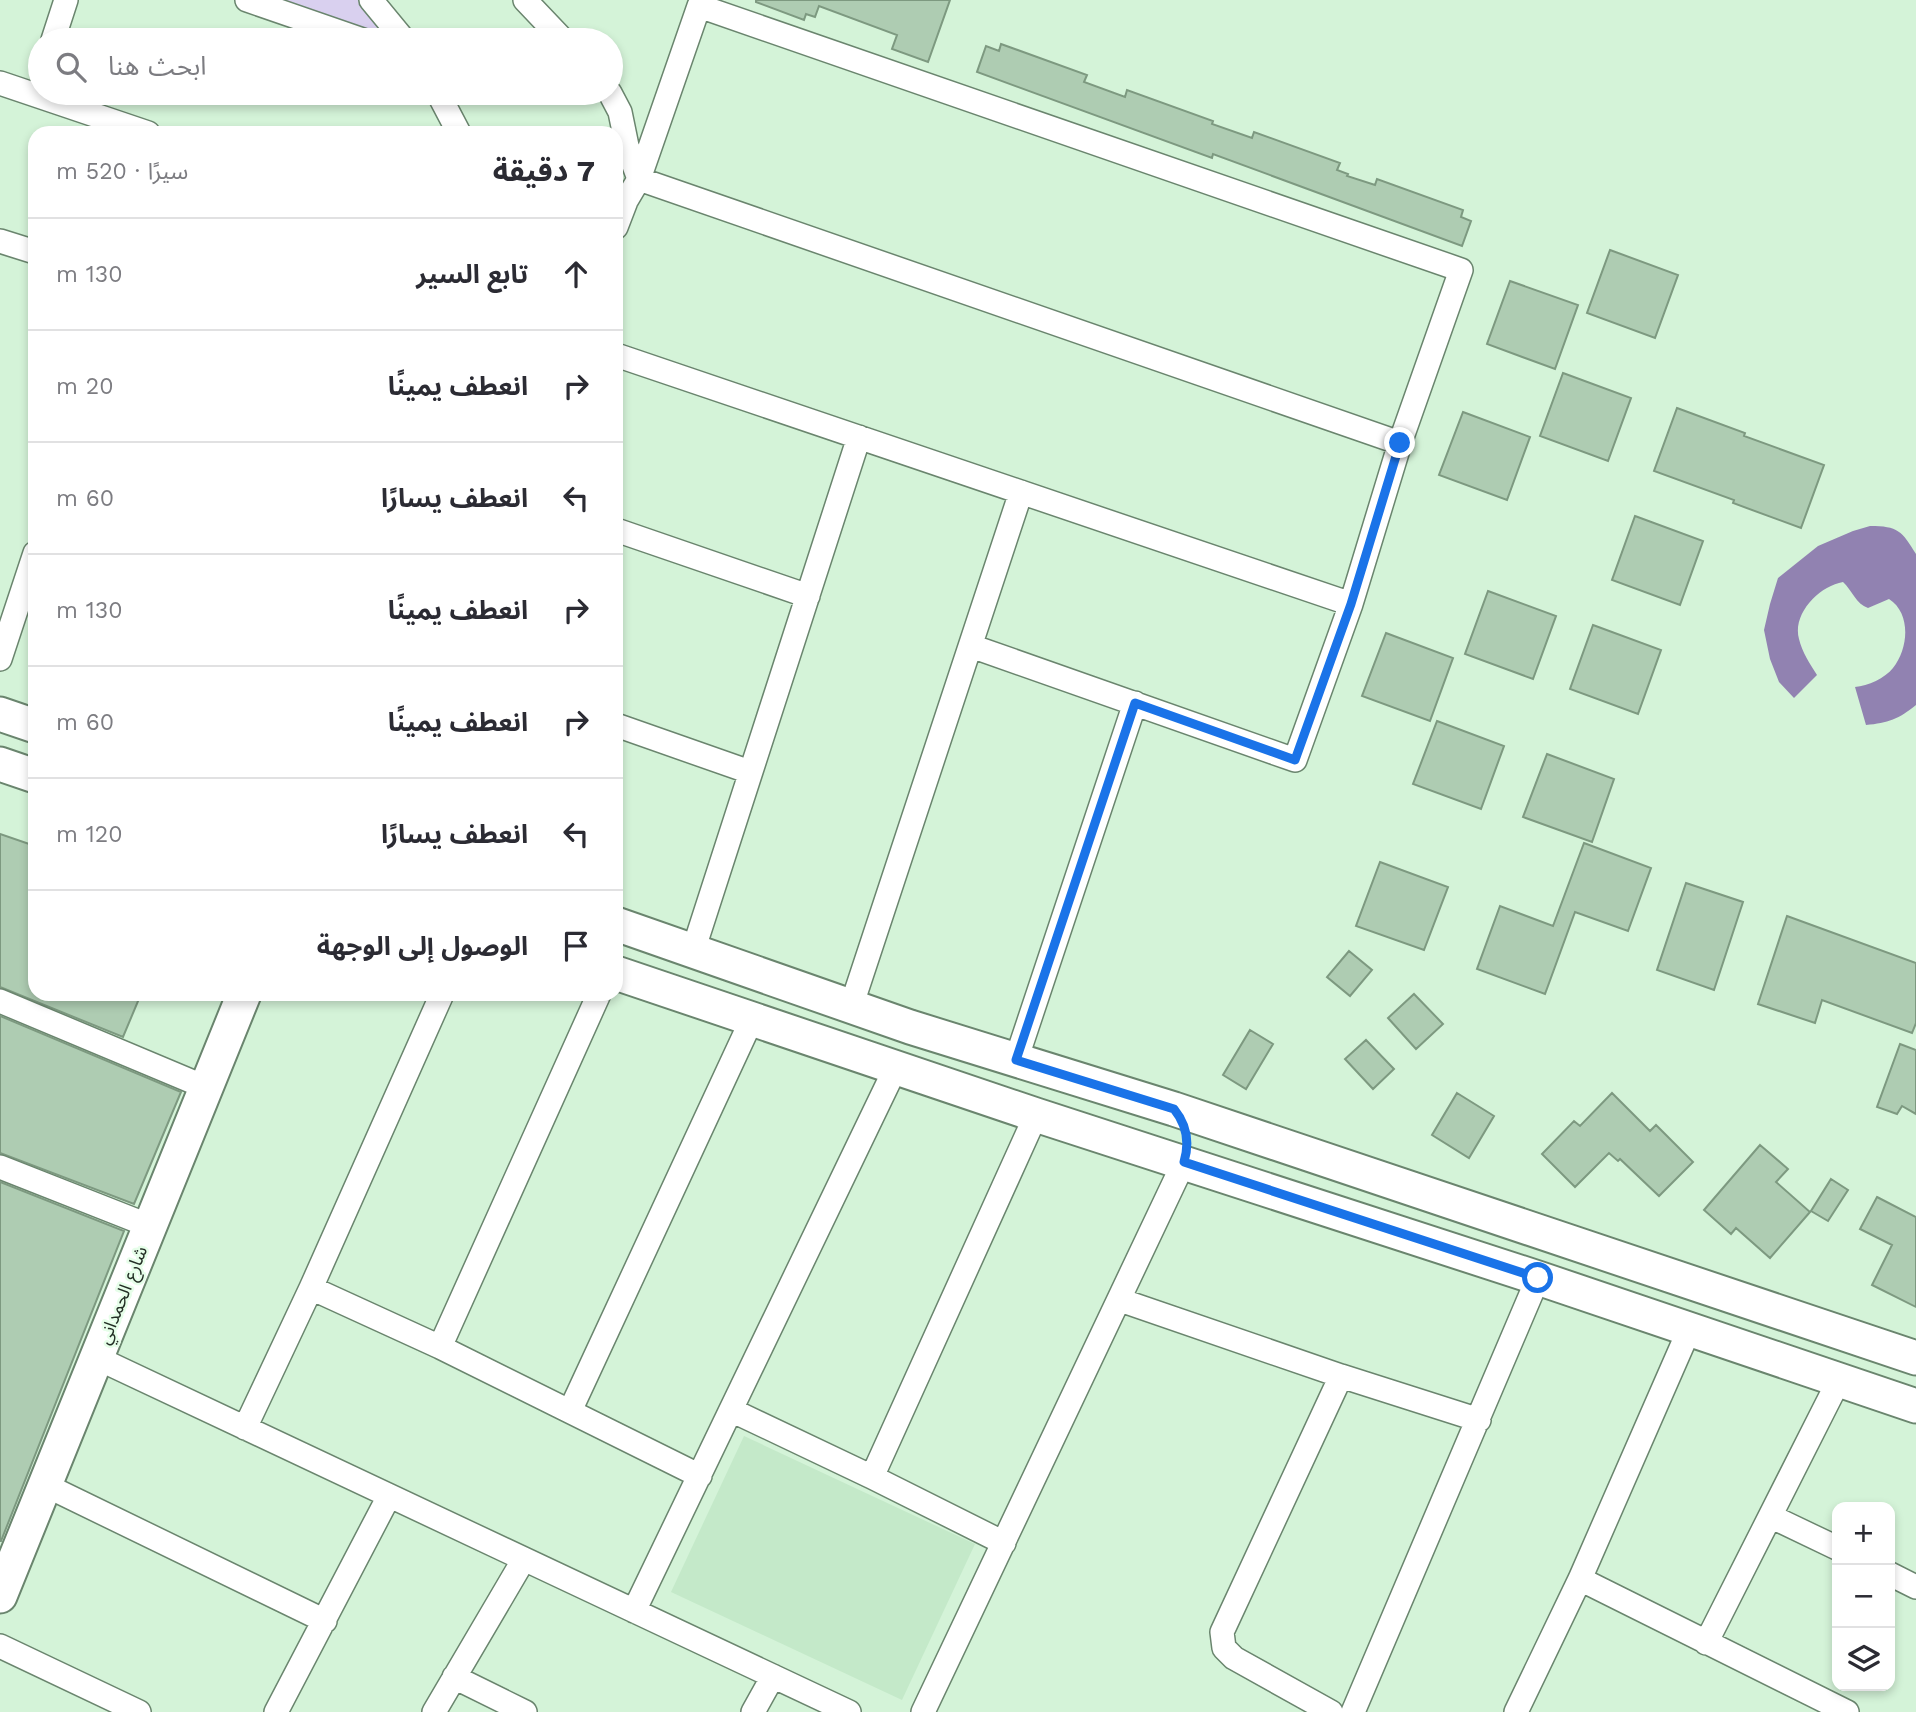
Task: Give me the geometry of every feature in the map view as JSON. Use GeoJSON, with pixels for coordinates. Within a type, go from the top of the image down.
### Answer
{"type":"FeatureCollection","features":[{"type":"Feature","properties":{"kind":"street"},"geometry":{"type":"LineString","coordinates":[[57,28],[66,0]]}},
{"type":"Feature","properties":{"kind":"street"},"geometry":{"type":"LineString","coordinates":[[247,0],[328,28]]}},
{"type":"Feature","properties":{"kind":"street"},"geometry":{"type":"LineString","coordinates":[[371,0],[394,28]]}},
{"type":"Feature","properties":{"kind":"street"},"geometry":{"type":"LineString","coordinates":[[525,0],[552,28]]}},
{"type":"Feature","properties":{"kind":"street"},"geometry":{"type":"LineString","coordinates":[[623,209],[639,179],[699,6],[1461,270],[1400,443],[1351,604],[1295,760],[971,646]]}},
{"type":"Feature","properties":{"kind":"street"},"geometry":{"type":"LineString","coordinates":[[0,83],[28,87]]}},
{"type":"Feature","properties":{"kind":"street"},"geometry":{"type":"LineString","coordinates":[[78,105],[130,126]]}},
{"type":"Feature","properties":{"kind":"street"},"geometry":{"type":"LineString","coordinates":[[444,105],[455,126]]}},
{"type":"Feature","properties":{"kind":"street"},"geometry":{"type":"LineString","coordinates":[[616,105],[623,126]]}},
{"type":"Feature","properties":{"kind":"street"},"geometry":{"type":"LineString","coordinates":[[623,127],[639,179]]}},
{"type":"Feature","properties":{"kind":"street"},"geometry":{"type":"LineString","coordinates":[[639,179],[1400,443]]}},
{"type":"Feature","properties":{"kind":"street"},"geometry":{"type":"LineString","coordinates":[[0,241],[28,250]]}},
{"type":"Feature","properties":{"kind":"street"},"geometry":{"type":"LineString","coordinates":[[623,357],[1351,604]]}},
{"type":"Feature","properties":{"kind":"street"},"geometry":{"type":"LineString","coordinates":[[693,951],[859,437]]}},
{"type":"Feature","properties":{"kind":"street"},"geometry":{"type":"LineString","coordinates":[[851,1007],[1021,492]]}},
{"type":"Feature","properties":{"kind":"street"},"geometry":{"type":"LineString","coordinates":[[623,532],[807,596]]}},
{"type":"Feature","properties":{"kind":"street"},"geometry":{"type":"LineString","coordinates":[[0,659],[28,574]]}},
{"type":"Feature","properties":{"kind":"street"},"geometry":{"type":"LineString","coordinates":[[1016,1060],[1135,703]]}},
{"type":"Feature","properties":{"kind":"street"},"geometry":{"type":"LineString","coordinates":[[0,714],[28,724]]}},
{"type":"Feature","properties":{"kind":"street"},"geometry":{"type":"LineString","coordinates":[[623,727],[751,772]]}},
{"type":"Feature","properties":{"kind":"street"},"geometry":{"type":"LineString","coordinates":[[0,764],[28,774]]}},
{"type":"Feature","properties":{"kind":"street"},"geometry":{"type":"LineString","coordinates":[[623,926],[910,1027],[1174,1109],[1916,1359]]}},
{"type":"Feature","properties":{"kind":"street"},"geometry":{"type":"LineString","coordinates":[[623,975],[1916,1406]]}},
{"type":"Feature","properties":{"kind":"street"},"geometry":{"type":"LineString","coordinates":[[0,1001],[205,1087]]}},
{"type":"Feature","properties":{"kind":"street","name":"شارع الحمداني"},"geometry":{"type":"LineString","coordinates":[[0,1596],[241,1001]]}},
{"type":"Feature","properties":{"kind":"street"},"geometry":{"type":"LineString","coordinates":[[245,1428],[311,1288],[439,1001]]}},
{"type":"Feature","properties":{"kind":"street"},"geometry":{"type":"LineString","coordinates":[[440,1347],[596,1001]]}},
{"type":"Feature","properties":{"kind":"street"},"geometry":{"type":"LineString","coordinates":[[570,1411],[752,1018]]}},
{"type":"Feature","properties":{"kind":"street"},"geometry":{"type":"LineString","coordinates":[[634,1611],[896,1067]]}},
{"type":"Feature","properties":{"kind":"street"},"geometry":{"type":"LineString","coordinates":[[923,1712],[1184,1162],[1187,1134],[1174,1109]]}},
{"type":"Feature","properties":{"kind":"street"},"geometry":{"type":"LineString","coordinates":[[872,1477],[1036,1115]]}},
{"type":"Feature","properties":{"kind":"street"},"geometry":{"type":"LineString","coordinates":[[0,1167],[150,1226]]}},
{"type":"Feature","properties":{"kind":"street"},"geometry":{"type":"LineString","coordinates":[[1353,1712],[1538,1278]]}},
{"type":"Feature","properties":{"kind":"street"},"geometry":{"type":"LineString","coordinates":[[311,1288],[440,1347],[699,1476]]}},
{"type":"Feature","properties":{"kind":"street"},"geometry":{"type":"LineString","coordinates":[[1120,1300],[1479,1420]]}},
{"type":"Feature","properties":{"kind":"street"},"geometry":{"type":"LineString","coordinates":[[1516,1712],[1580,1579],[1689,1330]]}},
{"type":"Feature","properties":{"kind":"street"},"geometry":{"type":"LineString","coordinates":[[97,1358],[849,1712]]}},
{"type":"Feature","properties":{"kind":"street"},"geometry":{"type":"LineString","coordinates":[[1331,1712],[1234,1658],[1224,1648],[1222,1632],[1341,1376]]}},
{"type":"Feature","properties":{"kind":"street"},"geometry":{"type":"LineString","coordinates":[[1706,1643],[1839,1380]]}},
{"type":"Feature","properties":{"kind":"street"},"geometry":{"type":"LineString","coordinates":[[732,1410],[1004,1543]]}},
{"type":"Feature","properties":{"kind":"street"},"geometry":{"type":"LineString","coordinates":[[45,1485],[325,1621]]}},
{"type":"Feature","properties":{"kind":"street"},"geometry":{"type":"LineString","coordinates":[[276,1712],[389,1496]]}},
{"type":"Feature","properties":{"kind":"street"},"geometry":{"type":"LineString","coordinates":[[1772,1517],[1832,1546]]}},
{"type":"Feature","properties":{"kind":"street"},"geometry":{"type":"LineString","coordinates":[[434,1712],[524,1559]]}},
{"type":"Feature","properties":{"kind":"street"},"geometry":{"type":"LineString","coordinates":[[1895,1576],[1916,1587]]}},
{"type":"Feature","properties":{"kind":"street"},"geometry":{"type":"LineString","coordinates":[[1580,1579],[1847,1712]]}},
{"type":"Feature","properties":{"kind":"street"},"geometry":{"type":"LineString","coordinates":[[0,1646],[139,1712]]}},
{"type":"Feature","properties":{"kind":"street"},"geometry":{"type":"LineString","coordinates":[[753,1712],[773,1676]]}},
{"type":"Feature","properties":{"kind":"street"},"geometry":{"type":"LineString","coordinates":[[454,1677],[525,1712]]}},
{"type":"Feature","properties":{"kind":"shaded area"},"geometry":{"type":"Polygon","coordinates":[[[266,0],[363,0],[387,28],[345,28],[266,0]]]}},
{"type":"Feature","properties":{"kind":"shaded area"},"geometry":{"type":"Polygon","coordinates":[[[1870,526],[1898,531],[1916,554],[1916,705],[1893,720],[1866,725],[1855,687],[1881,678],[1890,672],[1898,660],[1905,641],[1905,631],[1901,613],[1896,605],[1889,599],[1868,608],[1860,603],[1843,582],[1817,595],[1804,611],[1798,630],[1802,649],[1817,675],[1794,698],[1779,682],[1770,659],[1764,630],[1778,578],[1818,546],[1870,526]]]}},
{"type":"Feature","properties":{"kind":"shaded area"},"geometry":{"type":"Polygon","coordinates":[[[744,1436],[975,1544],[902,1700],[671,1592],[744,1436]]]}},
{"type":"Feature","properties":{"kind":"building"},"geometry":{"type":"Polygon","coordinates":[[[756,0],[950,0],[928,62],[892,49],[897,35],[819,6],[815,17],[806,14],[804,20],[756,0]]]}},
{"type":"Feature","properties":{"kind":"building"},"geometry":{"type":"Polygon","coordinates":[[[1001,44],[1087,75],[1084,82],[1125,97],[1127,90],[1252,138],[1254,132],[1340,163],[1337,170],[1348,174],[1347,176],[1375,185],[1377,179],[1463,210],[1461,217],[1471,221],[1462,246],[1213,154],[1212,158],[977,72],[986,46],[999,51],[1001,44]]]}},
{"type":"Feature","properties":{"kind":"building"},"geometry":{"type":"Polygon","coordinates":[[[1610,250],[1678,275],[1655,338],[1587,313],[1610,250]]]}},
{"type":"Feature","properties":{"kind":"building"},"geometry":{"type":"Polygon","coordinates":[[[1510,281],[1578,305],[1555,369],[1487,344],[1510,281]]]}},
{"type":"Feature","properties":{"kind":"building"},"geometry":{"type":"Polygon","coordinates":[[[1563,373],[1631,398],[1608,461],[1540,436],[1563,373]]]}},
{"type":"Feature","properties":{"kind":"building"},"geometry":{"type":"Polygon","coordinates":[[[1677,408],[1824,465],[1801,528],[1654,471],[1677,408]]]}},
{"type":"Feature","properties":{"kind":"building"},"geometry":{"type":"Polygon","coordinates":[[[1463,412],[1530,437],[1507,500],[1439,475],[1463,412]]]}},
{"type":"Feature","properties":{"kind":"building"},"geometry":{"type":"Polygon","coordinates":[[[1635,516],[1703,541],[1680,605],[1612,580],[1635,516]]]}},
{"type":"Feature","properties":{"kind":"building"},"geometry":{"type":"Polygon","coordinates":[[[1488,591],[1556,616],[1533,679],[1465,654],[1488,591]]]}},
{"type":"Feature","properties":{"kind":"building"},"geometry":{"type":"Polygon","coordinates":[[[1593,625],[1661,650],[1638,714],[1570,689],[1593,625]]]}},
{"type":"Feature","properties":{"kind":"building"},"geometry":{"type":"Polygon","coordinates":[[[1386,633],[1453,658],[1430,721],[1362,696],[1386,633]]]}},
{"type":"Feature","properties":{"kind":"building"},"geometry":{"type":"Polygon","coordinates":[[[1437,721],[1504,746],[1481,809],[1413,784],[1437,721]]]}},
{"type":"Feature","properties":{"kind":"building"},"geometry":{"type":"Polygon","coordinates":[[[1547,754],[1614,779],[1592,842],[1523,817],[1547,754]]]}},
{"type":"Feature","properties":{"kind":"building"},"geometry":{"type":"Polygon","coordinates":[[[0,834],[28,844],[28,998],[0,987],[0,834]]]}},
{"type":"Feature","properties":{"kind":"building"},"geometry":{"type":"Polygon","coordinates":[[[1584,843],[1651,868],[1628,931],[1575,912],[1545,994],[1477,969],[1500,906],[1553,926],[1584,843]]]}},
{"type":"Feature","properties":{"kind":"building"},"geometry":{"type":"Polygon","coordinates":[[[1380,862],[1448,887],[1424,950],[1356,926],[1380,862]]]}},
{"type":"Feature","properties":{"kind":"building"},"geometry":{"type":"Polygon","coordinates":[[[1686,883],[1743,902],[1714,990],[1657,970],[1686,883]]]}},
{"type":"Feature","properties":{"kind":"building"},"geometry":{"type":"Polygon","coordinates":[[[1787,916],[1916,963],[1916,1023],[1912,1033],[1822,1000],[1815,1023],[1758,1004],[1787,916]]]}},
{"type":"Feature","properties":{"kind":"building"},"geometry":{"type":"Polygon","coordinates":[[[1349,951],[1372,970],[1350,996],[1327,977],[1349,951]]]}},
{"type":"Feature","properties":{"kind":"building"},"geometry":{"type":"Polygon","coordinates":[[[1414,994],[1443,1024],[1416,1049],[1388,1018],[1414,994]]]}},
{"type":"Feature","properties":{"kind":"building"},"geometry":{"type":"Polygon","coordinates":[[[34,1001],[138,1001],[123,1037],[34,1001]]]}},
{"type":"Feature","properties":{"kind":"building"},"geometry":{"type":"Polygon","coordinates":[[[0,1016],[181,1092],[134,1204],[0,1153],[0,1016]]]}},
{"type":"Feature","properties":{"kind":"building"},"geometry":{"type":"Polygon","coordinates":[[[1250,1030],[1273,1044],[1246,1089],[1223,1075],[1250,1030]]]}},
{"type":"Feature","properties":{"kind":"building"},"geometry":{"type":"Polygon","coordinates":[[[1366,1040],[1394,1069],[1373,1089],[1345,1059],[1366,1040]]]}},
{"type":"Feature","properties":{"kind":"building"},"geometry":{"type":"Polygon","coordinates":[[[1900,1044],[1916,1050],[1916,1114],[1902,1106],[1897,1114],[1877,1107],[1900,1044]]]}},
{"type":"Feature","properties":{"kind":"building"},"geometry":{"type":"Polygon","coordinates":[[[1457,1093],[1494,1116],[1469,1158],[1432,1135],[1457,1093]]]}},
{"type":"Feature","properties":{"kind":"building"},"geometry":{"type":"Polygon","coordinates":[[[1612,1093],[1650,1131],[1656,1125],[1693,1162],[1659,1196],[1620,1159],[1618,1161],[1609,1153],[1575,1187],[1542,1154],[1574,1121],[1580,1126],[1612,1093]]]}},
{"type":"Feature","properties":{"kind":"building"},"geometry":{"type":"Polygon","coordinates":[[[1760,1145],[1788,1169],[1776,1182],[1810,1212],[1770,1258],[1736,1228],[1731,1234],[1704,1210],[1760,1145]]]}},
{"type":"Feature","properties":{"kind":"building"},"geometry":{"type":"Polygon","coordinates":[[[1831,1179],[1848,1190],[1828,1221],[1811,1211],[1831,1179]]]}},
{"type":"Feature","properties":{"kind":"building"},"geometry":{"type":"Polygon","coordinates":[[[0,1182],[124,1231],[1,1541],[0,1541],[0,1182]]]}},
{"type":"Feature","properties":{"kind":"building"},"geometry":{"type":"Polygon","coordinates":[[[1877,1197],[1916,1217],[1916,1307],[1872,1285],[1892,1245],[1860,1229],[1877,1197]]]}},
{"type":"Feature","properties":{"kind":"route"},"geometry":{"type":"LineString","coordinates":[[1400,443],[1351,604],[1295,760],[1135,703],[1016,1060],[1174,1109],[1187,1134],[1184,1162],[1538,1278]]}}]}
